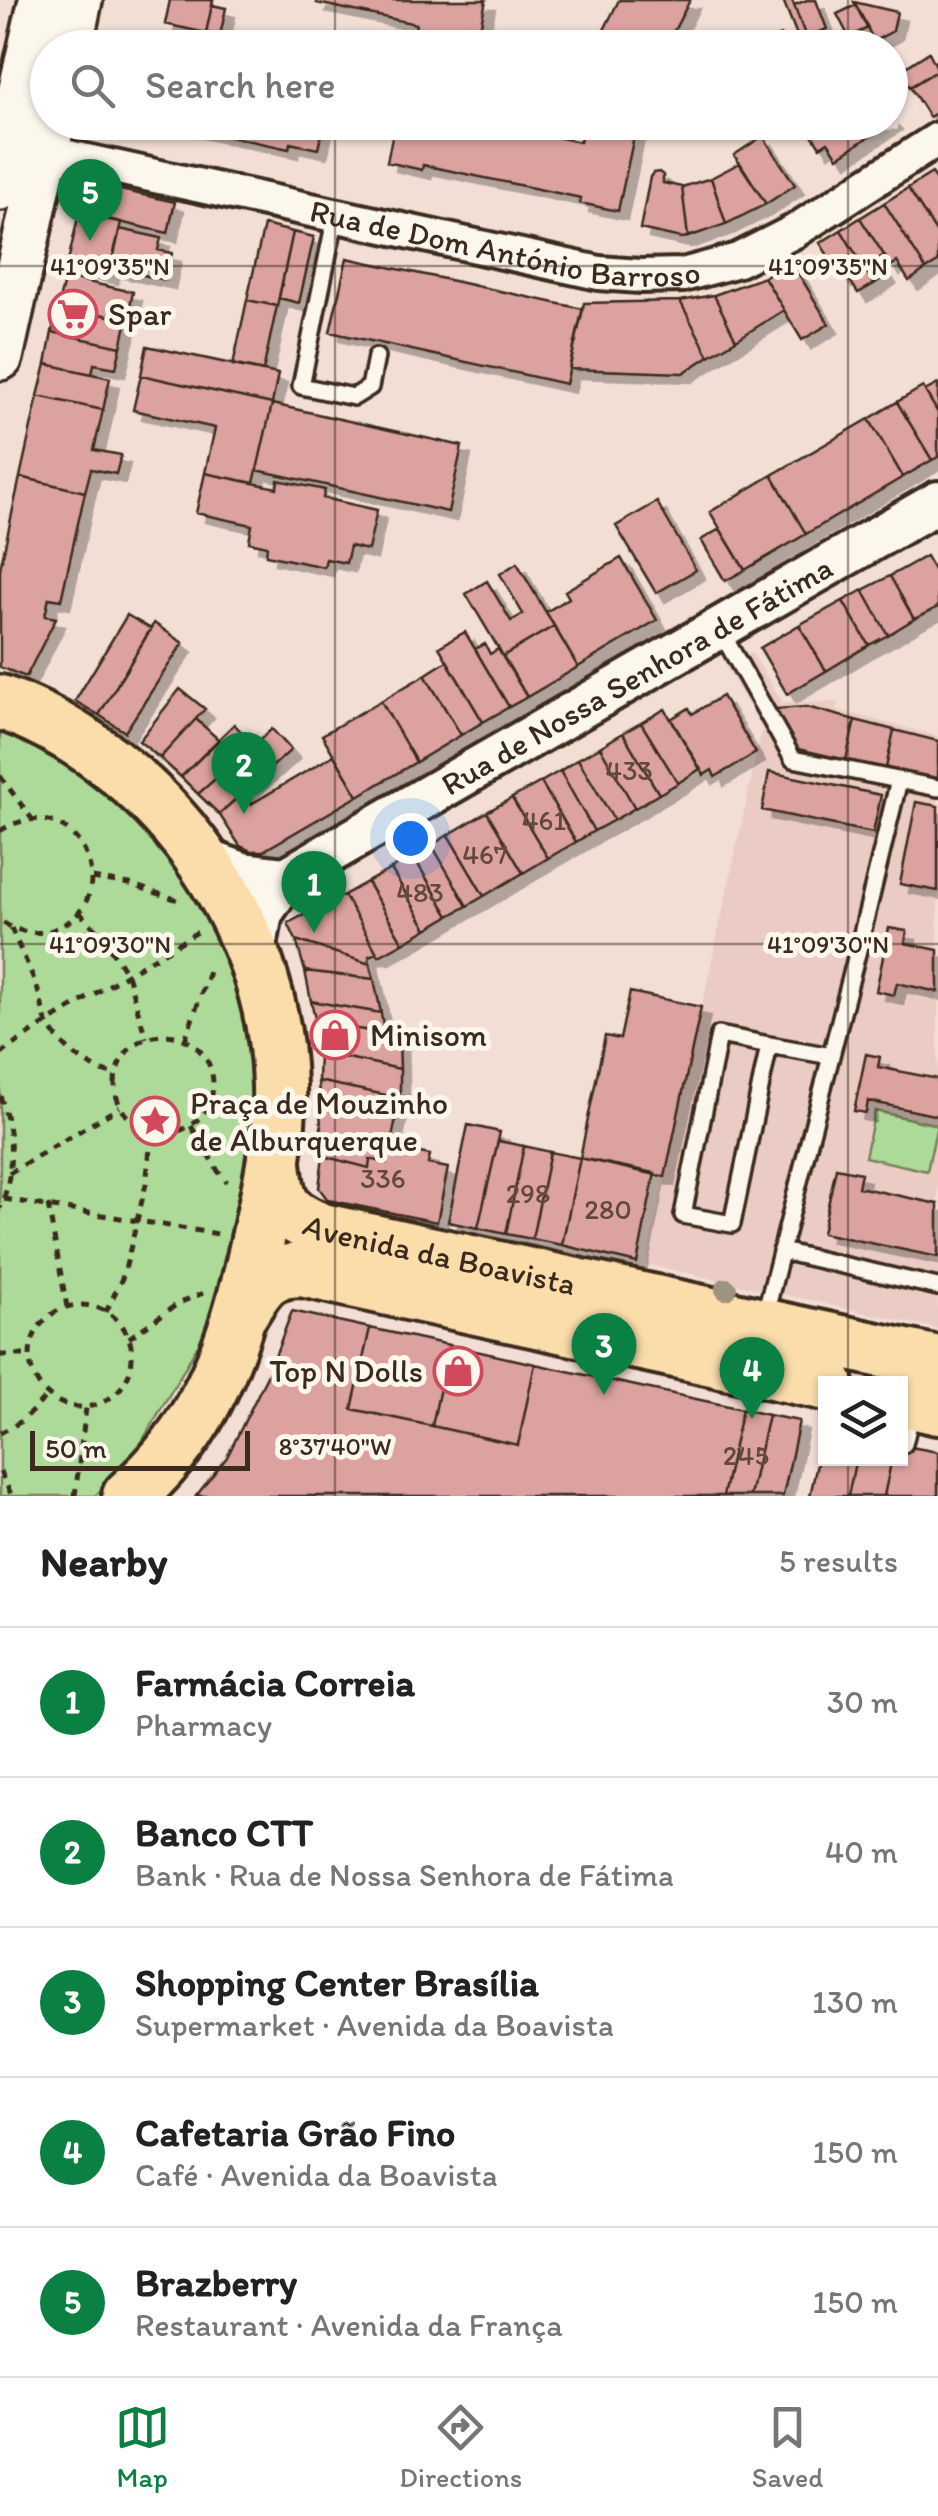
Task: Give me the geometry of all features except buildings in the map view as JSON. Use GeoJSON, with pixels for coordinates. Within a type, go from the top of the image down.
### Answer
{"type":"FeatureCollection","features":[{"type":"Feature","properties":{"kind":"main road"},"geometry":{"type":"LineString","coordinates":[[35,30],[42,0]]}},
{"type":"Feature","properties":{"kind":"main road"},"geometry":{"type":"LineString","coordinates":[[73,30],[80,0]]}},
{"type":"Feature","properties":{"kind":"main road"},"geometry":{"type":"LineString","coordinates":[[0,187],[30,53]]}},
{"type":"Feature","properties":{"kind":"main road"},"geometry":{"type":"LineString","coordinates":[[0,357],[47,140]]}},
{"type":"Feature","properties":{"kind":"main road"},"geometry":{"type":"LineString","coordinates":[[0,702],[73,737],[122,771],[166,812],[192,874],[270,1009],[280,1086],[278,1124],[251,1172],[227,1301],[220,1374],[188,1430],[130,1496]]}},
{"type":"Feature","properties":{"kind":"main road","name":"Avenida da Boavista"},"geometry":{"type":"LineString","coordinates":[[251,1172],[276,1188],[286,1209],[300,1221],[322,1230],[763,1324],[919,1403]]}},
{"type":"Feature","properties":{"kind":"main road","name":"Avenida da Boavista"},"geometry":{"type":"LineString","coordinates":[[227,1301],[257,1288],[269,1276],[302,1270],[818,1382]]}},
{"type":"Feature","properties":{"kind":"street","name":"Rua de Dom António Barroso"},"geometry":{"type":"LineString","coordinates":[[59,140],[336,215],[599,273],[640,276],[683,275],[738,260],[796,231],[938,140]]}},
{"type":"Feature","properties":{"kind":"street","name":"Rua de Nossa Senhora de Fátima"},"geometry":{"type":"LineString","coordinates":[[233,943],[262,913],[286,878],[938,502]]}},
{"type":"Feature","properties":{"kind":"street"},"geometry":{"type":"LineString","coordinates":[[192,874],[286,878]]}},
{"type":"Feature","properties":{"kind":"lane"},"geometry":{"type":"LineString","coordinates":[[336,215],[301,386],[354,397],[370,387],[376,357]]}},
{"type":"Feature","properties":{"kind":"lane"},"geometry":{"type":"LineString","coordinates":[[720,628],[793,759],[938,788]]}},
{"type":"Feature","properties":{"kind":"lane"},"geometry":{"type":"LineString","coordinates":[[763,1324],[899,780]]}},
{"type":"Feature","properties":{"kind":"lane"},"geometry":{"type":"LineString","coordinates":[[769,1045],[732,1224],[682,1215],[719,1034],[830,1056]]}},
{"type":"Feature","properties":{"kind":"lane"},"geometry":{"type":"LineString","coordinates":[[781,1252],[938,1287]]}},
{"type":"Feature","properties":{"kind":"path"},"geometry":{"type":"LineString","coordinates":[[0,776],[32,819]]}},
{"type":"Feature","properties":{"kind":"path"},"geometry":{"type":"LineString","coordinates":[[0,831],[32,819],[52,821],[82,843],[90,860],[92,878],[79,912],[65,925],[48,932],[29,932],[0,921]]}},
{"type":"Feature","properties":{"kind":"path"},"geometry":{"type":"LineString","coordinates":[[92,878],[130,884],[192,905],[192,874]]}},
{"type":"Feature","properties":{"kind":"path"},"geometry":{"type":"LineString","coordinates":[[79,912],[102,936],[128,974],[146,1038]]}},
{"type":"Feature","properties":{"kind":"path"},"geometry":{"type":"LineString","coordinates":[[11,928],[40,995],[46,1023],[90,1065],[116,1075]]}},
{"type":"Feature","properties":{"kind":"path"},"geometry":{"type":"LineString","coordinates":[[0,1054],[128,974],[233,943]]}},
{"type":"Feature","properties":{"kind":"path"},"geometry":{"type":"LineString","coordinates":[[185,1040],[233,943]]}},
{"type":"Feature","properties":{"kind":"path"},"geometry":{"type":"LineString","coordinates":[[162,1035],[185,1040],[204,1055],[212,1069],[211,1101],[191,1126],[176,1132],[144,1129],[120,1107],[116,1075],[122,1060],[146,1038],[162,1035]]}},
{"type":"Feature","properties":{"kind":"path"},"geometry":{"type":"LineString","coordinates":[[0,1096],[8,1116],[9,1173],[0,1208]]}},
{"type":"Feature","properties":{"kind":"path"},"geometry":{"type":"LineString","coordinates":[[9,1173],[120,1107]]}},
{"type":"Feature","properties":{"kind":"path"},"geometry":{"type":"LineString","coordinates":[[191,1126],[218,1171],[251,1172]]}},
{"type":"Feature","properties":{"kind":"path"},"geometry":{"type":"LineString","coordinates":[[106,1312],[124,1274],[146,1184],[152,1131]]}},
{"type":"Feature","properties":{"kind":"path"},"geometry":{"type":"LineString","coordinates":[[4,1199],[230,1236]]}},
{"type":"Feature","properties":{"kind":"path"},"geometry":{"type":"LineString","coordinates":[[48,1204],[67,1306]]}},
{"type":"Feature","properties":{"kind":"path"},"geometry":{"type":"LineString","coordinates":[[128,1338],[179,1303],[227,1301]]}},
{"type":"Feature","properties":{"kind":"path"},"geometry":{"type":"LineString","coordinates":[[67,1306],[100,1308],[114,1316],[124,1328],[133,1362],[118,1394],[86,1408],[68,1406],[39,1387],[29,1355],[40,1325],[67,1306]]}},
{"type":"Feature","properties":{"kind":"path"},"geometry":{"type":"LineString","coordinates":[[0,1355],[29,1355]]}},
{"type":"Feature","properties":{"kind":"path"},"geometry":{"type":"LineString","coordinates":[[0,1433],[22,1421],[48,1395]]}},
{"type":"Feature","properties":{"kind":"path"},"geometry":{"type":"LineString","coordinates":[[74,1496],[86,1408]]}},
{"type":"Feature","properties":{"kind":"path"},"geometry":{"type":"LineString","coordinates":[[0,1472],[12,1496]]}},
{"type":"Feature","properties":{"kind":"shaded area"},"geometry":{"type":"Polygon","coordinates":[[[752,653],[783,703],[838,702],[837,710],[938,736],[938,1329],[646,1264],[762,729],[726,667],[752,653]]]}},
{"type":"Feature","properties":{"kind":"green space","name":"Praça de Mouzinho de Alburquerque"},"geometry":{"type":"Polygon","coordinates":[[[0,728],[30,739],[112,796],[187,878],[216,921],[271,1064],[223,1302],[132,1459],[95,1496],[0,1496],[0,728]]]}},
{"type":"Feature","properties":{"kind":"green space"},"geometry":{"type":"Polygon","coordinates":[[[875,1111],[937,1125],[927,1171],[865,1157],[875,1111]]]}},
{"type":"Feature","properties":{"kind":"place","name":"Brazberry"},"geometry":{"type":"Point","coordinates":[90,241]}},
{"type":"Feature","properties":{"kind":"place","name":"Spar"},"geometry":{"type":"Point","coordinates":[73,314]}},
{"type":"Feature","properties":{"kind":"place","name":"Banco CTT"},"geometry":{"type":"Point","coordinates":[244,814]}},
{"type":"Feature","properties":{"kind":"place","name":"Farmácia Correia"},"geometry":{"type":"Point","coordinates":[314,933]}},
{"type":"Feature","properties":{"kind":"place","name":"Minisom"},"geometry":{"type":"Point","coordinates":[335,1035]}},
{"type":"Feature","properties":{"kind":"place","name":"Praça de Mouzinho de Alburquerque"},"geometry":{"type":"Point","coordinates":[155,1121]}},
{"type":"Feature","properties":{"kind":"place","name":"Top N Dolls"},"geometry":{"type":"Point","coordinates":[458,1371]}},
{"type":"Feature","properties":{"kind":"place","name":"Shopping Center Brasília"},"geometry":{"type":"Point","coordinates":[604,1395]}},
{"type":"Feature","properties":{"kind":"place","name":"Cafetaria Grão Fino"},"geometry":{"type":"Point","coordinates":[752,1419]}}]}
